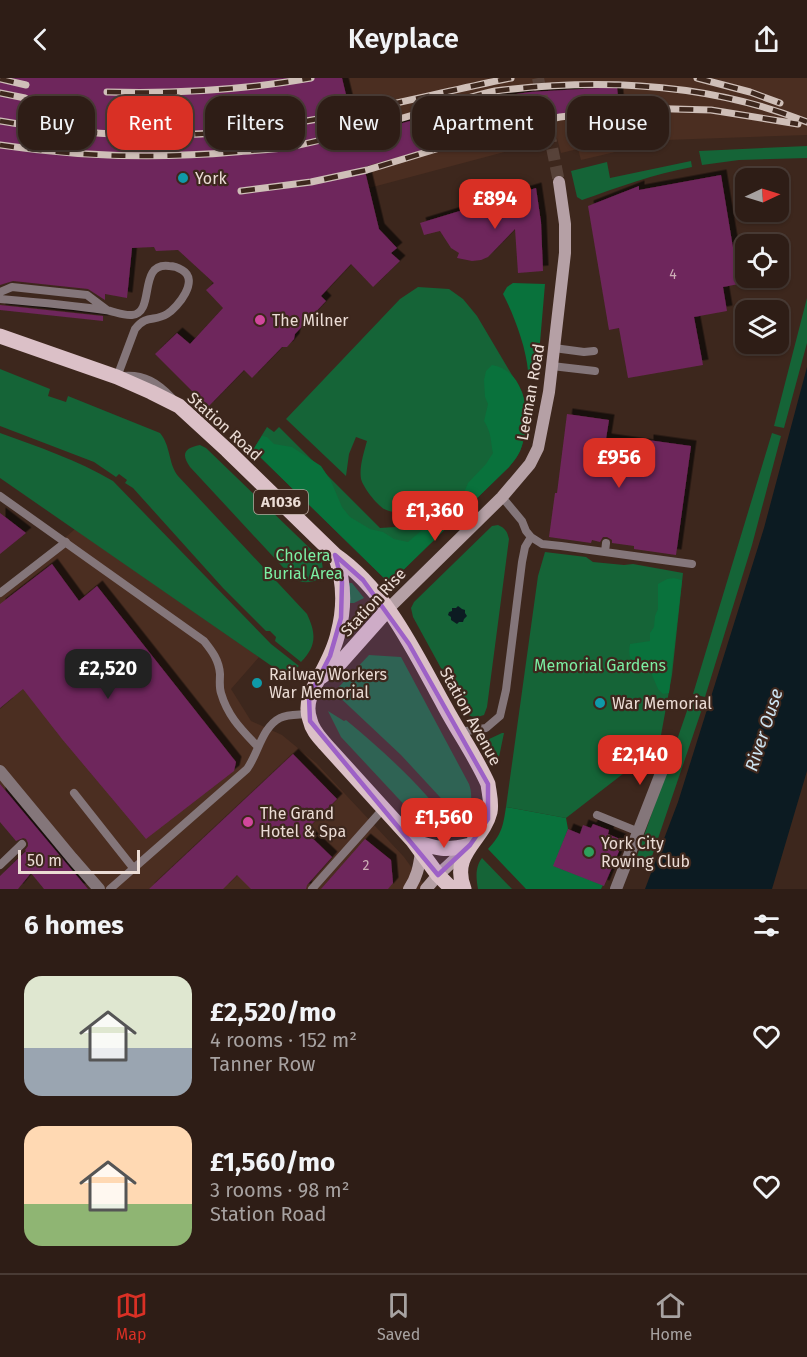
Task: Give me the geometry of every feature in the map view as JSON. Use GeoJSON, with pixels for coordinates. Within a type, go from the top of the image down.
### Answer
{"type":"FeatureCollection","features":[{"type":"Feature","properties":{"kind":"main road","name":"Station Road"},"geometry":{"type":"LineString","coordinates":[[0,336],[117,378],[179,406],[335,555],[351,566],[388,609]]}},
{"type":"Feature","properties":{"kind":"main road"},"geometry":{"type":"LineString","coordinates":[[335,555],[342,582],[341,618],[330,656],[309,697],[308,714],[314,731],[452,889]]}},
{"type":"Feature","properties":{"kind":"main road","name":"Station Rise"},"geometry":{"type":"LineString","coordinates":[[319,678],[340,663],[388,609]]}},
{"type":"Feature","properties":{"kind":"main road","name":"Station Avenue"},"geometry":{"type":"LineString","coordinates":[[388,609],[488,784],[491,805],[488,819],[470,845]]}},
{"type":"Feature","properties":{"kind":"main road"},"geometry":{"type":"LineString","coordinates":[[417,847],[429,846],[445,849],[470,845]]}},
{"type":"Feature","properties":{"kind":"main road","name":"A1036"},"geometry":{"type":"LineString","coordinates":[[464,889],[461,875],[462,865],[470,845]]}},
{"type":"Feature","properties":{"kind":"street","name":"Leeman Road"},"geometry":{"type":"LineString","coordinates":[[502,497],[530,464],[538,447],[543,426],[565,243],[565,224],[559,182]]}},
{"type":"Feature","properties":{"kind":"street","name":"Station Rise"},"geometry":{"type":"LineString","coordinates":[[388,609],[502,497]]}},
{"type":"Feature","properties":{"kind":"street"},"geometry":{"type":"LineString","coordinates":[[616,889],[670,750]]}},
{"type":"Feature","properties":{"kind":"street"},"geometry":{"type":"LineString","coordinates":[[0,771],[41,825],[99,889]]}},
{"type":"Feature","properties":{"kind":"street"},"geometry":{"type":"LineString","coordinates":[[426,889],[470,845]]}},
{"type":"Feature","properties":{"kind":"street"},"geometry":{"type":"LineString","coordinates":[[409,889],[418,872],[417,847]]}},
{"type":"Feature","properties":{"kind":"lane"},"geometry":{"type":"LineString","coordinates":[[0,299],[107,310],[132,315],[136,314],[145,303],[154,270],[159,266],[183,270],[189,281],[185,294],[173,309],[161,317],[140,322],[135,329],[117,378]]}},
{"type":"Feature","properties":{"kind":"lane"},"geometry":{"type":"LineString","coordinates":[[0,292],[12,287],[87,295],[107,310]]}},
{"type":"Feature","properties":{"kind":"lane"},"geometry":{"type":"LineString","coordinates":[[554,348],[594,351]]}},
{"type":"Feature","properties":{"kind":"lane"},"geometry":{"type":"LineString","coordinates":[[552,366],[595,371]]}},
{"type":"Feature","properties":{"kind":"lane"},"geometry":{"type":"LineString","coordinates":[[0,496],[204,641],[215,654],[220,671],[220,690],[227,709],[233,720],[258,747]]}},
{"type":"Feature","properties":{"kind":"lane"},"geometry":{"type":"LineString","coordinates":[[502,497],[522,521],[531,537],[542,544],[606,547],[692,564]]}},
{"type":"Feature","properties":{"kind":"lane"},"geometry":{"type":"LineString","coordinates":[[458,730],[486,728],[500,716],[506,690],[522,562],[525,547],[531,537]]}},
{"type":"Feature","properties":{"kind":"lane"},"geometry":{"type":"LineString","coordinates":[[0,593],[66,542]]}},
{"type":"Feature","properties":{"kind":"lane"},"geometry":{"type":"LineString","coordinates":[[110,889],[247,769],[258,747],[275,722],[281,717],[308,714]]}},
{"type":"Feature","properties":{"kind":"lane"},"geometry":{"type":"LineString","coordinates":[[74,793],[134,869]]}},
{"type":"Feature","properties":{"kind":"lane"},"geometry":{"type":"LineString","coordinates":[[312,889],[384,809]]}},
{"type":"Feature","properties":{"kind":"lane"},"geometry":{"type":"LineString","coordinates":[[597,815],[639,832]]}},
{"type":"Feature","properties":{"kind":"lane"},"geometry":{"type":"LineString","coordinates":[[0,865],[22,844]]}},
{"type":"Feature","properties":{"kind":"highlighted area"},"geometry":{"type":"Polygon","coordinates":[[[335,555],[363,580],[409,644],[488,784],[488,819],[470,845],[438,875],[310,721],[309,697],[330,656],[341,618],[342,582],[335,555]]]}},
{"type":"Feature","properties":{"kind":"shaded area"},"geometry":{"type":"Polygon","coordinates":[[[342,78],[807,78],[807,135],[669,140],[669,96],[567,96],[567,150],[574,150],[561,153],[557,138],[555,139],[555,96],[412,96],[412,150],[512,150],[369,188],[360,150],[400,150],[400,96],[346,96],[342,78]]]}},
{"type":"Feature","properties":{"kind":"shaded area"},"geometry":{"type":"Polygon","coordinates":[[[578,150],[624,150],[581,160],[578,150]]]}},
{"type":"Feature","properties":{"kind":"shaded area"},"geometry":{"type":"Polygon","coordinates":[[[75,529],[259,657],[231,689],[251,721],[282,735],[316,763],[404,857],[427,889],[95,889],[0,784],[0,709],[13,698],[0,680],[0,595],[75,529]]]}},
{"type":"Feature","properties":{"kind":"green space"},"geometry":{"type":"Polygon","coordinates":[[[807,146],[807,158],[739,160],[702,165],[699,151],[807,146]]]}},
{"type":"Feature","properties":{"kind":"green space"},"geometry":{"type":"Polygon","coordinates":[[[691,161],[692,167],[650,177],[582,200],[577,197],[571,171],[607,162],[610,178],[691,161]]]}},
{"type":"Feature","properties":{"kind":"green space"},"geometry":{"type":"Polygon","coordinates":[[[513,283],[545,284],[538,366],[532,374],[528,371],[519,331],[503,294],[513,283]]]}},
{"type":"Feature","properties":{"kind":"green space"},"geometry":{"type":"Polygon","coordinates":[[[418,287],[449,289],[463,299],[477,316],[522,392],[526,424],[521,449],[509,467],[393,580],[387,581],[253,450],[267,427],[274,432],[279,427],[380,528],[411,526],[407,514],[384,509],[367,491],[362,482],[361,465],[367,441],[356,437],[349,454],[346,476],[286,419],[400,299],[418,287]]]}},
{"type":"Feature","properties":{"kind":"green space"},"geometry":{"type":"Polygon","coordinates":[[[807,298],[807,343],[784,428],[774,426],[807,298]]]}},
{"type":"Feature","properties":{"kind":"green space"},"geometry":{"type":"Polygon","coordinates":[[[492,365],[504,369],[514,377],[520,387],[526,413],[520,451],[509,467],[393,580],[387,581],[253,450],[262,436],[267,437],[274,444],[292,447],[321,466],[331,481],[342,507],[350,517],[370,529],[408,542],[422,530],[424,521],[435,517],[446,517],[451,507],[463,495],[468,483],[493,453],[490,433],[484,421],[488,404],[485,397],[484,380],[486,371],[492,365]]]}},
{"type":"Feature","properties":{"kind":"green space"},"geometry":{"type":"Polygon","coordinates":[[[0,369],[50,389],[48,396],[66,402],[68,396],[160,433],[178,476],[307,614],[312,627],[313,639],[310,650],[301,662],[275,641],[276,637],[270,631],[266,631],[223,588],[133,488],[125,483],[127,480],[119,474],[116,477],[94,462],[0,426],[0,369]]]}},
{"type":"Feature","properties":{"kind":"green space"},"geometry":{"type":"Polygon","coordinates":[[[0,433],[72,460],[113,481],[271,644],[299,666],[286,676],[0,478],[0,433]]]}},
{"type":"Feature","properties":{"kind":"green space"},"geometry":{"type":"Polygon","coordinates":[[[772,433],[781,436],[752,545],[705,697],[693,694],[772,433]]]}},
{"type":"Feature","properties":{"kind":"green space","name":"Cholera Burial Area"},"geometry":{"type":"Polygon","coordinates":[[[200,445],[206,448],[321,559],[323,569],[320,579],[306,582],[293,578],[190,467],[186,452],[200,445]]]}},
{"type":"Feature","properties":{"kind":"green space"},"geometry":{"type":"Polygon","coordinates":[[[498,525],[505,530],[509,539],[487,707],[484,715],[474,717],[465,712],[413,617],[411,608],[414,602],[492,526],[498,525]]]}},
{"type":"Feature","properties":{"kind":"green space","name":"Memorial Gardens"},"geometry":{"type":"Polygon","coordinates":[[[545,552],[586,557],[593,562],[633,564],[683,573],[672,675],[659,746],[566,818],[506,807],[538,576],[545,552]]]}},
{"type":"Feature","properties":{"kind":"green space"},"geometry":{"type":"Polygon","coordinates":[[[674,578],[682,580],[669,693],[663,694],[658,689],[649,668],[635,665],[632,662],[629,650],[630,644],[650,641],[650,633],[654,627],[658,609],[658,584],[674,578]]]}},
{"type":"Feature","properties":{"kind":"green space"},"geometry":{"type":"Polygon","coordinates":[[[349,583],[352,583],[364,598],[348,603],[349,583]]]}},
{"type":"Feature","properties":{"kind":"green space"},"geometry":{"type":"Polygon","coordinates":[[[369,655],[401,657],[469,784],[470,804],[463,822],[401,755],[334,692],[369,655]]]}},
{"type":"Feature","properties":{"kind":"green space"},"geometry":{"type":"Polygon","coordinates":[[[690,702],[703,706],[648,868],[635,862],[690,702]]]}},
{"type":"Feature","properties":{"kind":"green space"},"geometry":{"type":"Polygon","coordinates":[[[328,711],[346,720],[390,759],[431,800],[455,831],[439,832],[424,826],[341,737],[328,711]]]}},
{"type":"Feature","properties":{"kind":"green space"},"geometry":{"type":"Polygon","coordinates":[[[504,733],[499,757],[487,740],[504,733]]]}},
{"type":"Feature","properties":{"kind":"green space"},"geometry":{"type":"Polygon","coordinates":[[[506,807],[566,818],[568,829],[554,866],[603,885],[601,889],[526,889],[488,849],[501,830],[506,807]]]}},
{"type":"Feature","properties":{"kind":"green space"},"geometry":{"type":"Polygon","coordinates":[[[482,858],[512,889],[478,889],[478,865],[482,858]]]}},
{"type":"Feature","properties":{"kind":"water","name":"River Ouse"},"geometry":{"type":"Polygon","coordinates":[[[807,367],[807,771],[772,889],[645,889],[678,802],[764,528],[807,367]]]}},
{"type":"Feature","properties":{"kind":"water"},"geometry":{"type":"Polygon","coordinates":[[[458,606],[465,610],[467,616],[463,622],[457,624],[448,615],[452,608],[458,606]]]}},
{"type":"Feature","properties":{"kind":"building","name":"York"},"geometry":{"type":"Polygon","coordinates":[[[0,78],[342,78],[346,96],[317,96],[317,150],[400,150],[400,124],[412,120],[412,150],[424,150],[364,167],[379,229],[397,248],[391,253],[400,261],[373,287],[351,264],[321,296],[326,301],[295,334],[287,347],[282,347],[252,378],[244,370],[208,407],[155,354],[177,333],[190,344],[223,308],[206,290],[214,283],[178,250],[156,251],[154,247],[132,248],[127,298],[105,294],[105,300],[88,289],[13,281],[0,285],[0,78]]]}},
{"type":"Feature","properties":{"kind":"building","name":"York"},"geometry":{"type":"Polygon","coordinates":[[[617,87],[618,96],[567,96],[567,114],[555,116],[555,96],[503,96],[530,92],[617,87]]]}},
{"type":"Feature","properties":{"kind":"building"},"geometry":{"type":"Polygon","coordinates":[[[721,175],[735,260],[735,285],[723,287],[727,311],[694,317],[703,365],[628,378],[619,328],[609,330],[588,206],[639,186],[639,190],[721,175]]]}},
{"type":"Feature","properties":{"kind":"building"},"geometry":{"type":"Polygon","coordinates":[[[536,188],[541,222],[543,271],[518,273],[515,229],[488,257],[472,261],[457,258],[459,253],[451,248],[440,231],[424,235],[420,223],[536,188]]]}},
{"type":"Feature","properties":{"kind":"building"},"geometry":{"type":"Polygon","coordinates":[[[0,305],[103,316],[103,321],[0,310],[0,305]]]}},
{"type":"Feature","properties":{"kind":"building"},"geometry":{"type":"Polygon","coordinates":[[[567,414],[609,420],[606,439],[648,445],[648,440],[691,446],[676,555],[634,549],[634,546],[612,543],[612,540],[607,537],[603,537],[600,542],[592,540],[591,543],[549,537],[567,414]]]}},
{"type":"Feature","properties":{"kind":"building"},"geometry":{"type":"Polygon","coordinates":[[[0,513],[26,533],[0,554],[0,513]]]}},
{"type":"Feature","properties":{"kind":"building"},"geometry":{"type":"Polygon","coordinates":[[[52,564],[79,601],[97,586],[236,762],[234,771],[146,839],[23,689],[0,708],[0,604],[52,564]]]}},
{"type":"Feature","properties":{"kind":"building","name":"The Grand Hotel & Spa"},"geometry":{"type":"Polygon","coordinates":[[[293,754],[337,799],[305,831],[332,857],[306,889],[251,889],[237,875],[223,889],[149,889],[293,754]]]}},
{"type":"Feature","properties":{"kind":"building"},"geometry":{"type":"Polygon","coordinates":[[[0,784],[88,889],[44,889],[31,873],[18,889],[0,889],[0,876],[26,851],[28,843],[23,838],[16,841],[0,822],[0,784]]]}},
{"type":"Feature","properties":{"kind":"building","name":"York City Rowing Club"},"geometry":{"type":"Polygon","coordinates":[[[593,824],[609,830],[608,834],[622,840],[604,886],[553,866],[568,829],[580,834],[583,825],[591,828],[593,824]]]}},
{"type":"Feature","properties":{"kind":"building"},"geometry":{"type":"Polygon","coordinates":[[[365,839],[391,860],[393,883],[388,889],[321,889],[365,839]]]}},
{"type":"Feature","properties":{"kind":"tunnel"},"geometry":{"type":"LineString","coordinates":[[538,78],[559,182]]}},
{"type":"Feature","properties":{"kind":"railway"},"geometry":{"type":"LineString","coordinates":[[107,92],[209,90],[260,86],[311,78]]}},
{"type":"Feature","properties":{"kind":"railway"},"geometry":{"type":"LineString","coordinates":[[0,121],[91,133],[152,135],[213,133],[311,120],[511,78]]}},
{"type":"Feature","properties":{"kind":"railway"},"geometry":{"type":"LineString","coordinates":[[697,78],[750,92],[780,103]]}},
{"type":"Feature","properties":{"kind":"railway"},"geometry":{"type":"LineString","coordinates":[[0,79],[26,85]]}},
{"type":"Feature","properties":{"kind":"railway"},"geometry":{"type":"LineString","coordinates":[[0,145],[118,156],[176,156],[272,149],[345,134],[495,91],[574,85],[653,87],[693,92],[732,99],[807,122]]}},
{"type":"Feature","properties":{"kind":"railway"},"geometry":{"type":"LineString","coordinates":[[0,93],[18,97]]}},
{"type":"Feature","properties":{"kind":"railway"},"geometry":{"type":"LineString","coordinates":[[241,191],[311,182],[367,170],[499,130],[560,117],[637,108],[711,110],[798,124]]}},
{"type":"Feature","properties":{"kind":"place","name":"York"},"geometry":{"type":"Point","coordinates":[183,178]}},
{"type":"Feature","properties":{"kind":"place","name":"The Milner"},"geometry":{"type":"Point","coordinates":[260,320]}},
{"type":"Feature","properties":{"kind":"place","name":"Railway Workers War Memorial"},"geometry":{"type":"Point","coordinates":[257,683]}},
{"type":"Feature","properties":{"kind":"place","name":"War Memorial"},"geometry":{"type":"Point","coordinates":[600,703]}},
{"type":"Feature","properties":{"kind":"place","name":"The Grand Hotel & Spa"},"geometry":{"type":"Point","coordinates":[248,822]}},
{"type":"Feature","properties":{"kind":"place","name":"York City Rowing Club"},"geometry":{"type":"Point","coordinates":[589,852]}}]}
